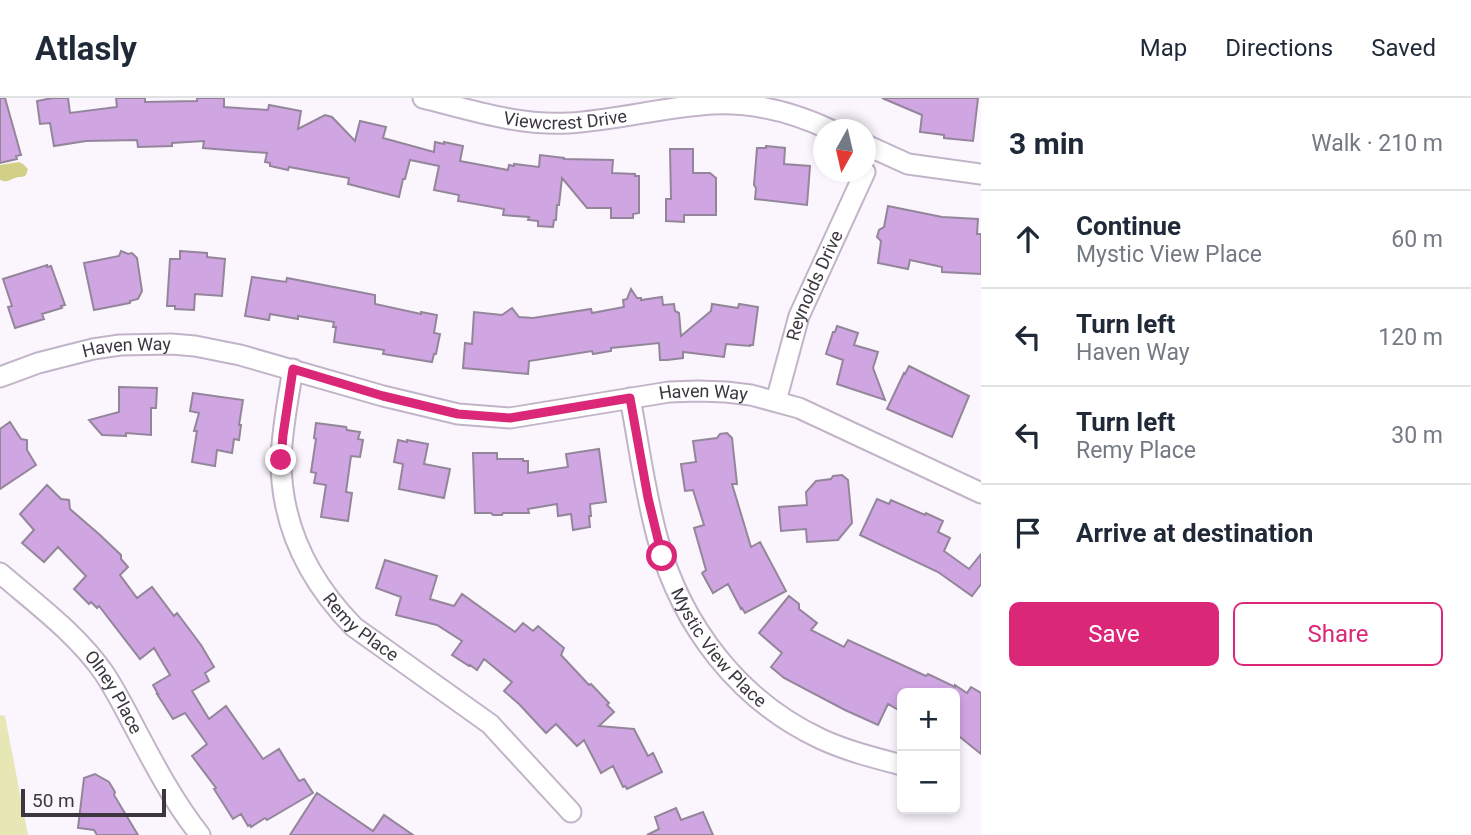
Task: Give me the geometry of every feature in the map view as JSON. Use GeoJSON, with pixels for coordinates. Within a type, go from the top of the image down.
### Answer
{"type":"FeatureCollection","features":[{"type":"Feature","properties":{"kind":"street","name":"Viewcrest Drive"},"geometry":{"type":"LineString","coordinates":[[423,98],[504,118],[547,123],[589,121],[710,104],[752,106],[794,114],[813,122]]}},
{"type":"Feature","properties":{"kind":"street"},"geometry":{"type":"LineString","coordinates":[[876,150],[908,164],[981,174]]}},
{"type":"Feature","properties":{"kind":"street","name":"Reynolds Drive"},"geometry":{"type":"LineString","coordinates":[[776,401],[799,316],[860,182]]}},
{"type":"Feature","properties":{"kind":"street","name":"Haven Way"},"geometry":{"type":"LineString","coordinates":[[0,377],[63,355],[146,343],[218,349],[383,396],[458,414],[510,418],[669,392],[726,392],[799,408],[981,493]]}},
{"type":"Feature","properties":{"kind":"street","name":"Remy Place"},"geometry":{"type":"LineString","coordinates":[[293,369],[283,435],[282,485],[291,529],[312,575],[354,627],[490,724],[571,812]]}},
{"type":"Feature","properties":{"kind":"street","name":"Mystic View Place"},"geometry":{"type":"LineString","coordinates":[[630,398],[648,498],[662,556],[686,612],[714,652],[745,688],[801,729],[844,748],[897,764]]}},
{"type":"Feature","properties":{"kind":"street","name":"Olney Place"},"geometry":{"type":"LineString","coordinates":[[0,573],[93,658],[113,687],[168,789],[200,835]]}},
{"type":"Feature","properties":{"kind":"green space"},"geometry":{"type":"Polygon","coordinates":[[[0,715],[5,716],[28,835],[0,835],[0,715]]]}},
{"type":"Feature","properties":{"kind":"shaded area"},"geometry":{"type":"Polygon","coordinates":[[[19,162],[28,169],[26,175],[6,181],[0,180],[0,165],[19,162]]]}},
{"type":"Feature","properties":{"kind":"building"},"geometry":{"type":"Polygon","coordinates":[[[0,98],[5,98],[21,155],[16,156],[17,159],[0,163],[0,98]]]}},
{"type":"Feature","properties":{"kind":"building"},"geometry":{"type":"Polygon","coordinates":[[[68,98],[70,113],[117,107],[116,98],[145,98],[145,102],[224,98],[224,107],[268,110],[269,105],[301,111],[298,129],[325,115],[332,117],[355,141],[360,121],[386,127],[383,138],[434,152],[435,142],[463,146],[460,161],[508,170],[509,165],[514,164],[539,167],[540,155],[564,159],[613,160],[612,173],[639,176],[639,213],[633,214],[633,218],[611,218],[611,208],[587,208],[562,178],[553,227],[538,226],[538,221],[528,220],[529,217],[503,215],[504,209],[458,201],[459,195],[434,190],[439,166],[410,160],[399,197],[348,184],[349,178],[270,166],[270,163],[265,162],[267,153],[203,148],[204,141],[138,147],[137,140],[86,141],[54,146],[50,123],[40,124],[37,101],[68,98]]]}},
{"type":"Feature","properties":{"kind":"building"},"geometry":{"type":"Polygon","coordinates":[[[882,98],[978,98],[973,141],[920,132],[922,115],[882,98]]]}},
{"type":"Feature","properties":{"kind":"building"},"geometry":{"type":"Polygon","coordinates":[[[757,148],[785,148],[784,164],[810,166],[807,205],[755,199],[757,148]]]}},
{"type":"Feature","properties":{"kind":"building"},"geometry":{"type":"Polygon","coordinates":[[[670,149],[693,149],[693,173],[710,173],[716,178],[716,215],[684,215],[684,222],[666,221],[666,199],[671,199],[670,149]]]}},
{"type":"Feature","properties":{"kind":"building"},"geometry":{"type":"Polygon","coordinates":[[[888,206],[942,217],[978,219],[977,234],[981,234],[981,274],[942,272],[942,267],[910,260],[908,269],[878,263],[881,241],[877,237],[879,230],[884,227],[888,206]]]}},
{"type":"Feature","properties":{"kind":"building"},"geometry":{"type":"Polygon","coordinates":[[[121,251],[132,253],[137,258],[142,291],[138,299],[130,303],[94,310],[84,263],[119,256],[121,251]]]}},
{"type":"Feature","properties":{"kind":"building"},"geometry":{"type":"Polygon","coordinates":[[[180,251],[207,253],[207,257],[225,259],[222,296],[195,294],[194,310],[167,306],[170,259],[180,259],[180,251]]]}},
{"type":"Feature","properties":{"kind":"building"},"geometry":{"type":"Polygon","coordinates":[[[51,266],[65,305],[42,314],[44,319],[15,328],[8,307],[12,306],[3,279],[51,266]]]}},
{"type":"Feature","properties":{"kind":"building"},"geometry":{"type":"Polygon","coordinates":[[[252,277],[286,282],[287,278],[375,295],[375,304],[437,315],[434,333],[440,334],[436,354],[432,362],[383,354],[384,350],[334,342],[334,322],[270,314],[269,320],[245,316],[252,277]]]}},
{"type":"Feature","properties":{"kind":"building"},"geometry":{"type":"Polygon","coordinates":[[[631,289],[641,300],[662,297],[663,305],[674,304],[675,311],[679,313],[681,336],[711,311],[712,304],[738,308],[739,304],[758,307],[753,345],[726,344],[724,357],[683,352],[683,358],[667,360],[660,360],[659,343],[611,348],[611,351],[593,354],[592,351],[529,361],[528,374],[463,368],[465,343],[472,344],[474,312],[502,315],[512,308],[519,317],[533,318],[591,309],[592,313],[624,307],[623,300],[627,299],[631,289]]]}},
{"type":"Feature","properties":{"kind":"building"},"geometry":{"type":"Polygon","coordinates":[[[837,326],[858,333],[854,345],[878,352],[873,368],[885,400],[837,384],[843,360],[826,354],[837,326]]]}},
{"type":"Feature","properties":{"kind":"building"},"geometry":{"type":"Polygon","coordinates":[[[909,366],[969,396],[952,437],[887,409],[909,366]]]}},
{"type":"Feature","properties":{"kind":"building"},"geometry":{"type":"Polygon","coordinates":[[[119,387],[157,388],[156,408],[151,408],[151,435],[102,435],[89,420],[119,412],[119,387]]]}},
{"type":"Feature","properties":{"kind":"building"},"geometry":{"type":"Polygon","coordinates":[[[193,393],[243,400],[239,440],[234,439],[232,453],[217,450],[215,466],[192,462],[197,431],[194,431],[199,413],[190,411],[193,393]]]}},
{"type":"Feature","properties":{"kind":"building"},"geometry":{"type":"Polygon","coordinates":[[[10,422],[21,439],[27,440],[27,450],[36,465],[0,489],[0,429],[10,422]]]}},
{"type":"Feature","properties":{"kind":"building"},"geometry":{"type":"Polygon","coordinates":[[[316,423],[360,432],[358,439],[363,440],[360,457],[351,456],[346,492],[352,493],[348,521],[321,517],[326,485],[314,483],[316,473],[311,472],[316,423]]]}},
{"type":"Feature","properties":{"kind":"building"},"geometry":{"type":"Polygon","coordinates":[[[727,433],[732,438],[737,484],[732,484],[751,547],[760,542],[786,591],[745,613],[728,584],[713,593],[702,573],[706,570],[694,528],[704,525],[693,490],[685,491],[681,464],[696,462],[693,441],[717,438],[720,434],[727,433]]]}},
{"type":"Feature","properties":{"kind":"building"},"geometry":{"type":"Polygon","coordinates":[[[398,440],[428,444],[424,464],[450,469],[444,498],[399,489],[403,464],[394,462],[398,440]]]}},
{"type":"Feature","properties":{"kind":"building"},"geometry":{"type":"Polygon","coordinates":[[[599,449],[606,502],[590,504],[590,527],[573,530],[571,514],[558,516],[557,504],[528,509],[529,513],[475,513],[473,453],[497,453],[497,459],[523,459],[528,461],[528,473],[568,467],[566,454],[599,449]]]}},
{"type":"Feature","properties":{"kind":"building"},"geometry":{"type":"Polygon","coordinates":[[[842,475],[848,480],[852,523],[838,540],[807,542],[806,529],[781,531],[779,507],[807,505],[806,492],[816,481],[842,475]]]}},
{"type":"Feature","properties":{"kind":"building"},"geometry":{"type":"Polygon","coordinates":[[[47,485],[61,499],[69,500],[70,509],[121,555],[128,567],[120,575],[137,598],[152,587],[174,616],[177,613],[201,645],[214,667],[205,673],[209,681],[192,691],[209,719],[226,706],[263,759],[279,749],[299,781],[304,779],[313,793],[251,827],[241,814],[233,819],[214,789],[216,788],[192,756],[207,744],[185,713],[173,719],[157,694],[153,685],[170,675],[154,648],[140,659],[99,606],[97,608],[91,602],[89,604],[74,589],[86,576],[58,547],[44,562],[22,543],[34,530],[20,514],[47,485]]]}},
{"type":"Feature","properties":{"kind":"building"},"geometry":{"type":"Polygon","coordinates":[[[877,499],[889,504],[891,500],[943,521],[938,532],[950,538],[944,551],[969,569],[981,554],[981,584],[972,596],[938,572],[860,535],[877,499]]]}},
{"type":"Feature","properties":{"kind":"building"},"geometry":{"type":"Polygon","coordinates":[[[385,560],[437,576],[430,599],[454,606],[462,594],[515,632],[523,623],[533,631],[538,626],[564,648],[561,655],[609,703],[607,705],[614,712],[599,726],[634,729],[648,756],[653,753],[662,772],[627,789],[623,787],[613,766],[601,773],[584,740],[577,746],[556,724],[546,733],[504,691],[512,682],[484,659],[477,670],[452,655],[462,641],[437,625],[396,615],[401,597],[376,588],[385,560]]]}},
{"type":"Feature","properties":{"kind":"building"},"geometry":{"type":"Polygon","coordinates":[[[789,596],[799,604],[799,609],[817,623],[811,630],[844,647],[848,640],[926,676],[928,674],[960,688],[897,688],[897,709],[888,704],[878,725],[784,678],[771,667],[782,653],[759,633],[789,596]]]}},
{"type":"Feature","properties":{"kind":"building"},"geometry":{"type":"Polygon","coordinates":[[[971,687],[981,693],[981,754],[960,737],[960,688],[967,693],[971,687]]]}},
{"type":"Feature","properties":{"kind":"building"},"geometry":{"type":"Polygon","coordinates":[[[95,774],[109,782],[138,835],[97,835],[94,830],[78,828],[84,778],[95,774]]]}},
{"type":"Feature","properties":{"kind":"building"},"geometry":{"type":"Polygon","coordinates":[[[317,793],[373,831],[384,815],[413,835],[290,835],[317,793]]]}},
{"type":"Feature","properties":{"kind":"building"},"geometry":{"type":"Polygon","coordinates":[[[676,808],[681,820],[703,812],[713,835],[647,835],[659,829],[655,817],[676,808]]]}},
{"type":"Feature","properties":{"kind":"route"},"geometry":{"type":"LineString","coordinates":[[281,460],[293,369],[383,396],[458,414],[510,418],[630,398],[648,498],[662,556]]}}]}
